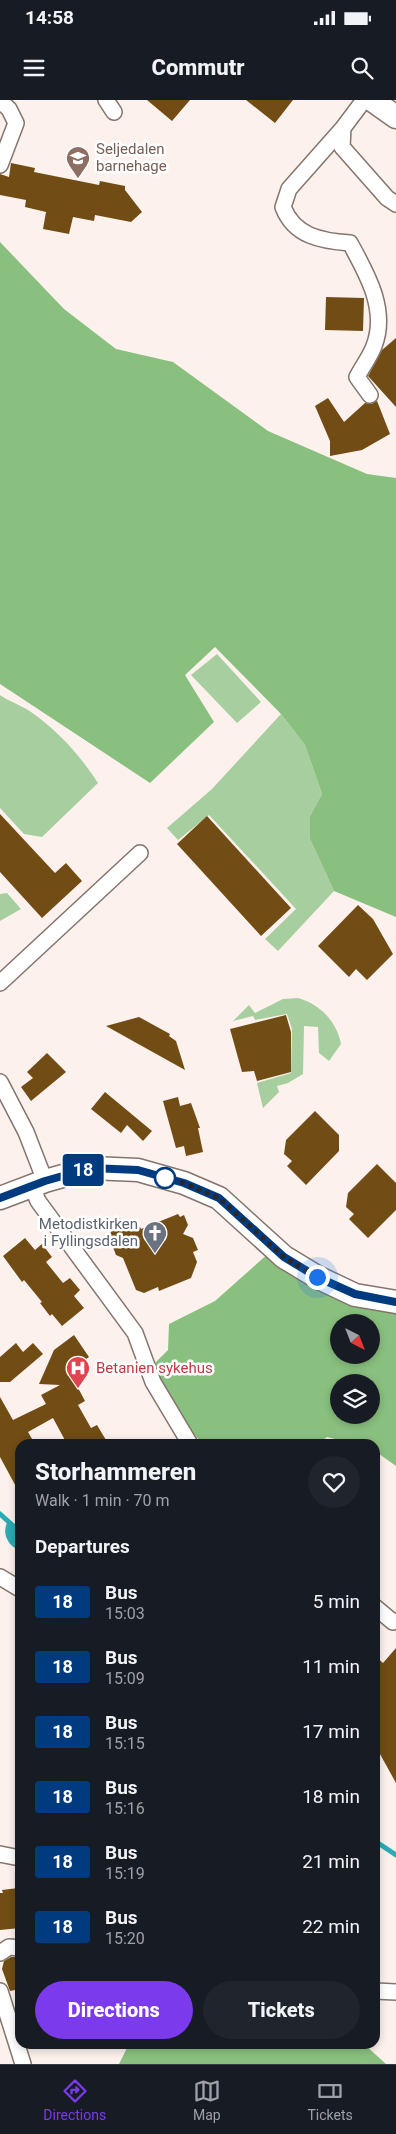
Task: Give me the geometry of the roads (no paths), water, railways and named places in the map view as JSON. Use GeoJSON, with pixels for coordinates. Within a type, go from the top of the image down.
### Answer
{"type":"FeatureCollection","features":[{"type":"Feature","properties":{"kind":"main road"},"geometry":{"type":"LineString","coordinates":[[372,100],[396,117]]}},
{"type":"Feature","properties":{"kind":"main road"},"geometry":{"type":"LineString","coordinates":[[0,1198],[38,1183],[91,1168],[138,1170],[184,1183],[219,1198],[284,1257],[317,1277],[355,1294],[396,1302]]}},
{"type":"Feature","properties":{"kind":"street"},"geometry":{"type":"LineString","coordinates":[[364,100],[343,128],[289,189],[283,207],[293,225],[304,234],[322,240],[350,243],[370,280],[379,310],[374,345],[356,377],[370,395]]}},
{"type":"Feature","properties":{"kind":"street"},"geometry":{"type":"LineString","coordinates":[[0,101],[8,109],[16,123],[0,165]]}},
{"type":"Feature","properties":{"kind":"street"},"geometry":{"type":"LineString","coordinates":[[343,128],[342,148],[387,198],[396,204]]}},
{"type":"Feature","properties":{"kind":"street"},"geometry":{"type":"LineString","coordinates":[[0,983],[140,854]]}},
{"type":"Feature","properties":{"kind":"street"},"geometry":{"type":"LineString","coordinates":[[0,1082],[26,1132],[38,1183],[38,1200],[135,1333],[153,1382],[187,1439]]}},
{"type":"Feature","properties":{"kind":"street"},"geometry":{"type":"LineString","coordinates":[[0,1577],[15,1586]]}},
{"type":"Feature","properties":{"kind":"street"},"geometry":{"type":"LineString","coordinates":[[380,1611],[393,1622],[396,1621]]}},
{"type":"Feature","properties":{"kind":"street"},"geometry":{"type":"LineString","coordinates":[[0,1854],[15,1857]]}},
{"type":"Feature","properties":{"kind":"street"},"geometry":{"type":"LineString","coordinates":[[0,1953],[9,1947],[15,1948]]}},
{"type":"Feature","properties":{"kind":"street"},"geometry":{"type":"LineString","coordinates":[[0,1991],[15,2039]]}},
{"type":"Feature","properties":{"kind":"street"},"geometry":{"type":"LineString","coordinates":[[380,1991],[396,1992]]}},
{"type":"Feature","properties":{"kind":"street"},"geometry":{"type":"LineString","coordinates":[[18,2049],[23,2064]]}},
{"type":"Feature","properties":{"kind":"water"},"geometry":{"type":"Polygon","coordinates":[[[8,1521],[15,1527],[15,1548],[7,1539],[6,1525],[8,1521]]]}},
{"type":"Feature","properties":{"kind":"waterway"},"geometry":{"type":"LineString","coordinates":[[0,1514],[15,1528]]}},
{"type":"Feature","properties":{"kind":"waterway"},"geometry":{"type":"LineString","coordinates":[[380,1844],[396,1855]]}},
{"type":"Feature","properties":{"kind":"place","name":"Seljedalen barnehage"},"geometry":{"type":"Point","coordinates":[78,179]}},
{"type":"Feature","properties":{"kind":"place","name":"Metodistkirken i Fyllingsdalen"},"geometry":{"type":"Point","coordinates":[155,1254]}},
{"type":"Feature","properties":{"kind":"place","name":"Betanien sykehus"},"geometry":{"type":"Point","coordinates":[78,1389]}}]}
